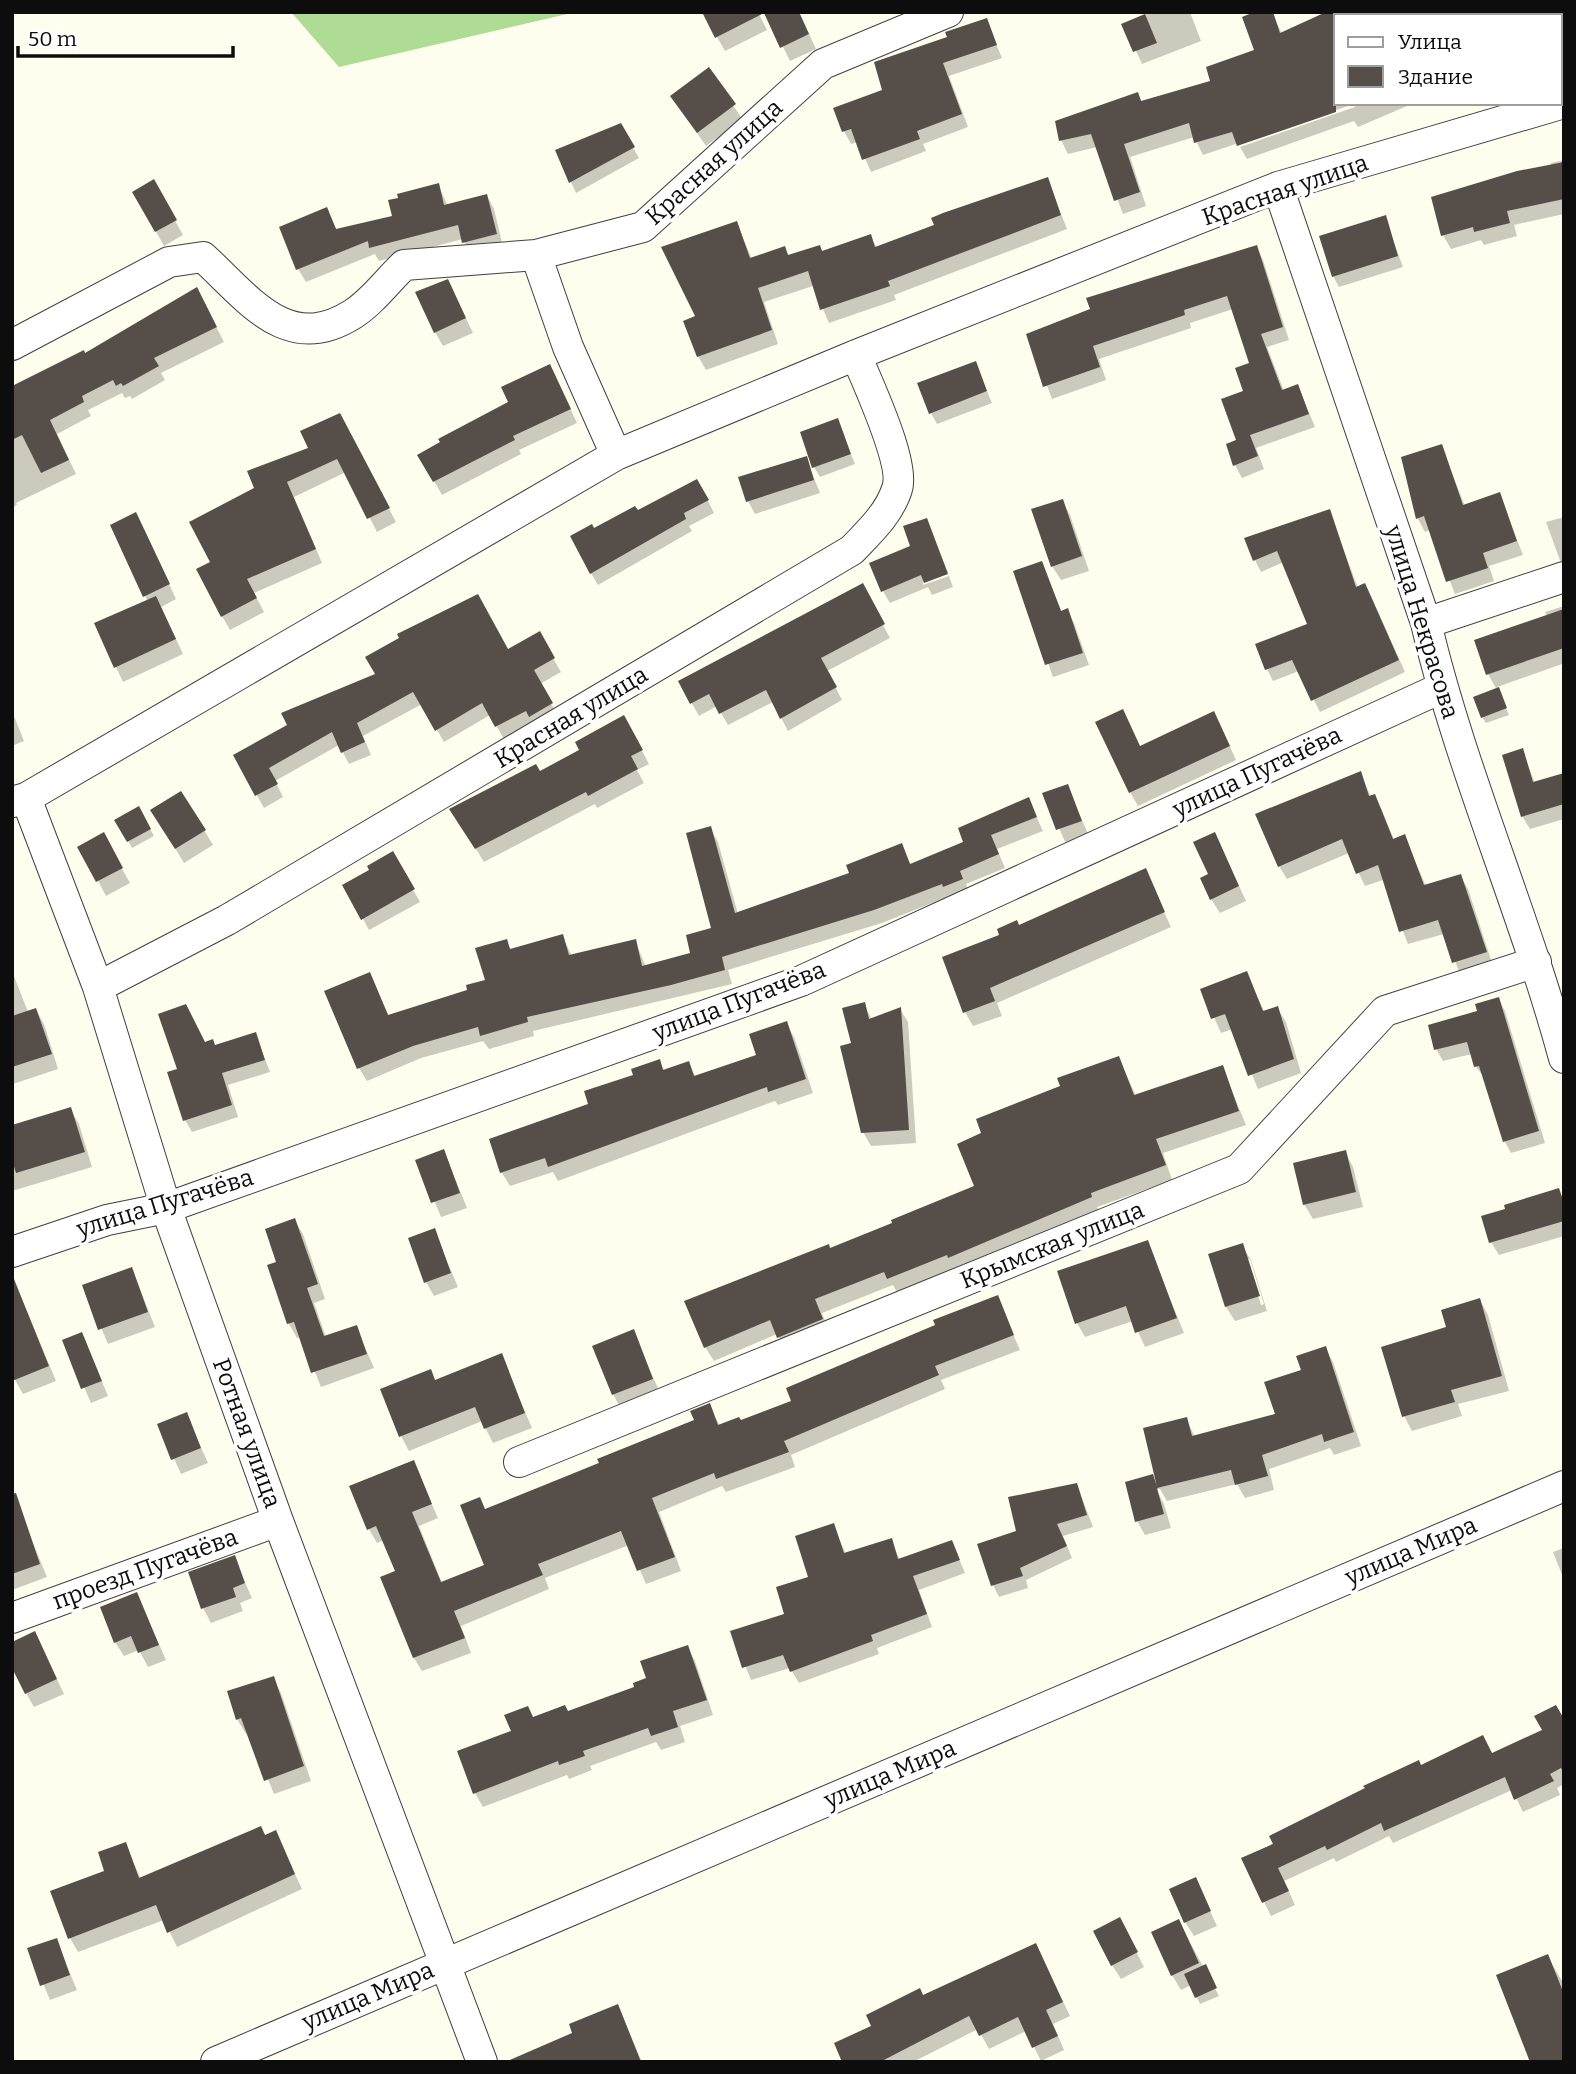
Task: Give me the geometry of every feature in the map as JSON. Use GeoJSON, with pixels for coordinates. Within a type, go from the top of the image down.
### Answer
{"type":"FeatureCollection","features":[{"type":"Feature","properties":{"kind":"street","name":"Красная улица"},"geometry":{"type":"LineString","coordinates":[[12,345],[169,262],[203,257],[274,322],[310,330],[354,314],[404,265],[536,255],[643,227],[823,64],[948,12]]}},
{"type":"Feature","properties":{"kind":"street","name":"Красная улица"},"geometry":{"type":"LineString","coordinates":[[19,800],[616,455],[856,355],[1278,187],[1557,105]]}},
{"type":"Feature","properties":{"kind":"street","name":"улица Некрасова"},"geometry":{"type":"LineString","coordinates":[[1278,187],[1426,623],[1441,688],[1536,961],[1557,1008],[1564,1058]]}},
{"type":"Feature","properties":{"kind":"street"},"geometry":{"type":"LineString","coordinates":[[536,255],[568,347],[616,455]]}},
{"type":"Feature","properties":{"kind":"street","name":"Красная улица"},"geometry":{"type":"LineString","coordinates":[[97,987],[227,920],[852,550],[884,516],[898,487],[896,456],[856,355]]}},
{"type":"Feature","properties":{"kind":"street"},"geometry":{"type":"LineString","coordinates":[[1426,623],[1564,577]]}},
{"type":"Feature","properties":{"kind":"street","name":"улица Пугачёва"},"geometry":{"type":"LineString","coordinates":[[12,1252],[107,1220],[166,1208],[800,981],[1441,688]]}},
{"type":"Feature","properties":{"kind":"street","name":"Ротная улица"},"geometry":{"type":"LineString","coordinates":[[19,800],[97,987],[166,1208],[278,1521],[482,2062]]}},
{"type":"Feature","properties":{"kind":"street","name":"Крымская улица"},"geometry":{"type":"LineString","coordinates":[[519,1462],[1239,1169],[1385,1011],[1536,961]]}},
{"type":"Feature","properties":{"kind":"street","name":"улица Мира"},"geometry":{"type":"LineString","coordinates":[[216,2062],[1564,1486]]}},
{"type":"Feature","properties":{"kind":"street","name":"проезд Пугачёва"},"geometry":{"type":"LineString","coordinates":[[12,1618],[278,1521]]}},
{"type":"Feature","properties":{"kind":"green space"},"geometry":{"type":"Polygon","coordinates":[[[291,12],[576,12],[339,67],[291,12]]]}},
{"type":"Feature","properties":{"kind":"building"},"geometry":{"type":"Polygon","coordinates":[[[702,12],[799,12],[809,34],[780,48],[764,13],[715,38],[702,12]]]}},
{"type":"Feature","properties":{"kind":"building"},"geometry":{"type":"Polygon","coordinates":[[[1254,12],[1273,12],[1280,33],[1326,12],[1336,12],[1336,112],[1237,146],[1232,132],[1194,143],[1189,123],[1124,144],[1140,192],[1114,201],[1091,134],[1059,141],[1055,121],[1138,92],[1141,101],[1210,81],[1206,67],[1254,50],[1242,17],[1254,12]]]}},
{"type":"Feature","properties":{"kind":"building"},"geometry":{"type":"Polygon","coordinates":[[[1145,14],[1157,43],[1133,52],[1121,24],[1145,14]]]}},
{"type":"Feature","properties":{"kind":"building"},"geometry":{"type":"Polygon","coordinates":[[[987,18],[997,45],[943,63],[962,114],[917,131],[920,139],[862,160],[851,129],[842,132],[833,108],[882,90],[874,62],[947,37],[945,32],[987,18]]]}},
{"type":"Feature","properties":{"kind":"building"},"geometry":{"type":"Polygon","coordinates":[[[709,67],[736,104],[697,133],[670,96],[709,67]]]}},
{"type":"Feature","properties":{"kind":"building"},"geometry":{"type":"Polygon","coordinates":[[[621,123],[635,147],[569,183],[555,150],[621,123]]]}},
{"type":"Feature","properties":{"kind":"building"},"geometry":{"type":"Polygon","coordinates":[[[1564,162],[1564,199],[1507,211],[1510,223],[1474,232],[1473,227],[1441,236],[1431,197],[1517,171],[1564,162]]]}},
{"type":"Feature","properties":{"kind":"building"},"geometry":{"type":"Polygon","coordinates":[[[1048,177],[1061,215],[888,281],[890,286],[820,310],[808,271],[758,288],[772,330],[697,357],[683,321],[695,316],[661,247],[737,221],[750,258],[785,246],[788,255],[820,245],[822,251],[871,234],[875,247],[934,225],[931,218],[943,213],[1048,177]]]}},
{"type":"Feature","properties":{"kind":"building"},"geometry":{"type":"Polygon","coordinates":[[[154,179],[177,220],[155,232],[132,192],[154,179]]]}},
{"type":"Feature","properties":{"kind":"building"},"geometry":{"type":"Polygon","coordinates":[[[439,183],[444,205],[487,194],[497,234],[462,243],[458,225],[369,248],[368,241],[296,270],[279,227],[327,207],[336,229],[392,216],[388,200],[398,198],[397,194],[439,183]]]}},
{"type":"Feature","properties":{"kind":"building"},"geometry":{"type":"Polygon","coordinates":[[[1386,215],[1398,256],[1332,277],[1319,236],[1386,215]]]}},
{"type":"Feature","properties":{"kind":"building"},"geometry":{"type":"Polygon","coordinates":[[[1257,245],[1283,327],[1261,334],[1282,390],[1298,384],[1309,414],[1250,435],[1258,456],[1233,466],[1226,444],[1236,440],[1221,399],[1243,391],[1235,368],[1249,363],[1227,296],[1184,310],[1185,315],[1093,346],[1100,367],[1043,387],[1026,334],[1090,309],[1086,298],[1257,245]]]}},
{"type":"Feature","properties":{"kind":"building"},"geometry":{"type":"Polygon","coordinates":[[[448,279],[466,318],[434,333],[415,292],[448,279]]]}},
{"type":"Feature","properties":{"kind":"building"},"geometry":{"type":"Polygon","coordinates":[[[197,287],[217,327],[154,358],[159,366],[123,386],[121,383],[116,386],[113,380],[82,396],[84,402],[50,420],[69,460],[41,473],[22,435],[12,440],[12,386],[84,350],[85,353],[197,287]]]}},
{"type":"Feature","properties":{"kind":"building"},"geometry":{"type":"Polygon","coordinates":[[[976,361],[987,391],[929,414],[917,383],[976,361]]]}},
{"type":"Feature","properties":{"kind":"building"},"geometry":{"type":"Polygon","coordinates":[[[550,364],[571,409],[513,436],[515,440],[433,482],[417,455],[440,442],[438,439],[508,402],[501,387],[550,364]]]}},
{"type":"Feature","properties":{"kind":"building"},"geometry":{"type":"Polygon","coordinates":[[[340,413],[390,508],[367,519],[337,459],[287,482],[316,549],[247,579],[257,598],[221,617],[196,569],[210,562],[189,522],[254,488],[247,471],[308,448],[300,431],[340,413]]]}},
{"type":"Feature","properties":{"kind":"building"},"geometry":{"type":"Polygon","coordinates":[[[838,418],[851,454],[812,468],[800,432],[838,418]]]}},
{"type":"Feature","properties":{"kind":"building"},"geometry":{"type":"Polygon","coordinates":[[[1442,444],[1463,505],[1500,492],[1517,541],[1483,553],[1488,568],[1446,582],[1424,516],[1416,519],[1401,457],[1442,444]]]}},
{"type":"Feature","properties":{"kind":"building"},"geometry":{"type":"Polygon","coordinates":[[[807,456],[814,480],[746,502],[738,477],[807,456]]]}},
{"type":"Feature","properties":{"kind":"building"},"geometry":{"type":"Polygon","coordinates":[[[697,479],[709,500],[684,513],[686,519],[590,574],[570,536],[592,524],[594,528],[635,506],[638,510],[697,479]]]}},
{"type":"Feature","properties":{"kind":"building"},"geometry":{"type":"Polygon","coordinates":[[[1063,499],[1082,556],[1051,567],[1031,509],[1063,499]]]}},
{"type":"Feature","properties":{"kind":"building"},"geometry":{"type":"Polygon","coordinates":[[[1330,509],[1356,587],[1365,583],[1399,660],[1311,701],[1292,660],[1265,670],[1255,644],[1307,624],[1277,551],[1253,561],[1244,538],[1330,509]]]}},
{"type":"Feature","properties":{"kind":"building"},"geometry":{"type":"Polygon","coordinates":[[[136,512],[170,584],[143,597],[110,525],[136,512]]]}},
{"type":"Feature","properties":{"kind":"building"},"geometry":{"type":"Polygon","coordinates":[[[927,518],[948,574],[924,583],[921,575],[881,592],[869,563],[910,546],[903,526],[927,518]]]}},
{"type":"Feature","properties":{"kind":"building"},"geometry":{"type":"Polygon","coordinates":[[[1042,561],[1061,611],[1068,608],[1083,653],[1045,665],[1013,571],[1042,561]]]}},
{"type":"Feature","properties":{"kind":"building"},"geometry":{"type":"Polygon","coordinates":[[[863,583],[885,624],[821,658],[837,687],[780,719],[766,690],[719,714],[709,694],[690,704],[678,681],[863,583]]]}},
{"type":"Feature","properties":{"kind":"building"},"geometry":{"type":"Polygon","coordinates":[[[478,594],[508,649],[540,631],[555,658],[534,670],[553,703],[529,717],[526,711],[495,727],[482,703],[435,731],[413,692],[357,723],[365,742],[341,753],[332,732],[269,768],[278,784],[255,796],[233,755],[287,725],[281,713],[375,674],[365,657],[399,638],[397,634],[478,594]]]}},
{"type":"Feature","properties":{"kind":"building"},"geometry":{"type":"Polygon","coordinates":[[[156,596],[176,639],[114,668],[94,623],[156,596]]]}},
{"type":"Feature","properties":{"kind":"building"},"geometry":{"type":"Polygon","coordinates":[[[1564,609],[1564,648],[1486,675],[1474,640],[1564,609]]]}},
{"type":"Feature","properties":{"kind":"building"},"geometry":{"type":"Polygon","coordinates":[[[1499,687],[1507,708],[1481,718],[1473,697],[1499,687]]]}},
{"type":"Feature","properties":{"kind":"building"},"geometry":{"type":"Polygon","coordinates":[[[1123,709],[1140,746],[1214,711],[1230,746],[1129,793],[1095,722],[1123,709]]]}},
{"type":"Feature","properties":{"kind":"building"},"geometry":{"type":"Polygon","coordinates":[[[624,715],[643,750],[631,756],[638,769],[588,796],[586,792],[475,849],[449,809],[536,764],[540,771],[579,750],[575,742],[624,715]]]}},
{"type":"Feature","properties":{"kind":"building"},"geometry":{"type":"Polygon","coordinates":[[[1523,748],[1533,782],[1564,773],[1564,804],[1521,817],[1502,755],[1523,748]]]}},
{"type":"Feature","properties":{"kind":"building"},"geometry":{"type":"Polygon","coordinates":[[[1361,771],[1369,796],[1375,794],[1393,839],[1405,834],[1424,885],[1461,874],[1487,952],[1452,963],[1438,920],[1399,932],[1378,865],[1356,874],[1342,839],[1278,867],[1255,814],[1361,771]]]}},
{"type":"Feature","properties":{"kind":"building"},"geometry":{"type":"Polygon","coordinates":[[[1068,784],[1082,821],[1056,830],[1042,793],[1068,784]]]}},
{"type":"Feature","properties":{"kind":"building"},"geometry":{"type":"Polygon","coordinates":[[[181,791],[206,830],[175,849],[150,810],[181,791]]]}},
{"type":"Feature","properties":{"kind":"building"},"geometry":{"type":"Polygon","coordinates":[[[1029,797],[1037,817],[991,835],[999,854],[960,871],[963,879],[722,957],[725,970],[671,985],[527,1017],[528,1022],[480,1036],[478,1027],[413,1046],[357,1069],[324,991],[370,972],[388,1015],[467,990],[466,985],[485,980],[475,948],[507,939],[510,949],[563,934],[569,955],[636,939],[642,966],[690,953],[686,935],[711,928],[686,833],[711,826],[735,913],[849,873],[846,865],[902,843],[910,864],[963,842],[958,828],[1029,797]]]}},
{"type":"Feature","properties":{"kind":"building"},"geometry":{"type":"Polygon","coordinates":[[[139,806],[151,829],[127,842],[114,820],[139,806]]]}},
{"type":"Feature","properties":{"kind":"building"},"geometry":{"type":"Polygon","coordinates":[[[104,832],[123,868],[96,882],[77,847],[104,832]]]}},
{"type":"Feature","properties":{"kind":"building"},"geometry":{"type":"Polygon","coordinates":[[[1215,832],[1239,886],[1210,900],[1200,878],[1208,874],[1193,842],[1215,832]]]}},
{"type":"Feature","properties":{"kind":"building"},"geometry":{"type":"Polygon","coordinates":[[[393,851],[415,889],[361,920],[342,885],[369,870],[367,866],[393,851]]]}},
{"type":"Feature","properties":{"kind":"building"},"geometry":{"type":"Polygon","coordinates":[[[1146,868],[1165,912],[990,988],[995,1001],[963,1013],[942,957],[999,935],[997,929],[1017,920],[1019,925],[1146,868]]]}},
{"type":"Feature","properties":{"kind":"building"},"geometry":{"type":"Polygon","coordinates":[[[1247,971],[1263,1011],[1278,1006],[1294,1059],[1248,1076],[1225,1014],[1211,1019],[1200,989],[1247,971]]]}},
{"type":"Feature","properties":{"kind":"building"},"geometry":{"type":"Polygon","coordinates":[[[1499,997],[1539,1131],[1503,1142],[1479,1066],[1474,1067],[1467,1042],[1434,1050],[1428,1025],[1477,1011],[1475,1004],[1499,997]]]}},
{"type":"Feature","properties":{"kind":"building"},"geometry":{"type":"Polygon","coordinates":[[[865,1002],[869,1019],[901,1007],[909,1130],[861,1133],[840,1046],[851,1043],[842,1008],[865,1002]]]}},
{"type":"Feature","properties":{"kind":"building"},"geometry":{"type":"Polygon","coordinates":[[[186,1004],[205,1042],[213,1039],[215,1045],[256,1032],[265,1060],[222,1073],[232,1105],[183,1121],[167,1072],[177,1069],[158,1014],[186,1004]]]}},
{"type":"Feature","properties":{"kind":"building"},"geometry":{"type":"Polygon","coordinates":[[[36,1008],[52,1054],[12,1067],[12,1016],[36,1008]]]}},
{"type":"Feature","properties":{"kind":"building"},"geometry":{"type":"Polygon","coordinates":[[[787,1021],[806,1079],[768,1092],[767,1087],[548,1167],[545,1158],[500,1173],[489,1139],[588,1104],[584,1091],[633,1075],[631,1069],[660,1059],[663,1070],[689,1061],[694,1076],[756,1055],[749,1034],[787,1021]]]}},
{"type":"Feature","properties":{"kind":"building"},"geometry":{"type":"Polygon","coordinates":[[[1119,1056],[1134,1095],[1223,1065],[1239,1111],[1156,1139],[1166,1165],[1091,1193],[1092,1197],[948,1258],[947,1255],[887,1279],[884,1272],[815,1299],[823,1319],[777,1338],[770,1320],[704,1348],[684,1301],[829,1244],[830,1248],[974,1186],[957,1144],[981,1133],[976,1119],[1060,1086],[1057,1078],[1119,1056]]]}},
{"type":"Feature","properties":{"kind":"building"},"geometry":{"type":"Polygon","coordinates":[[[71,1107],[85,1152],[16,1173],[12,1160],[12,1125],[71,1107]]]}},
{"type":"Feature","properties":{"kind":"building"},"geometry":{"type":"Polygon","coordinates":[[[444,1149],[460,1193],[431,1203],[415,1160],[444,1149]]]}},
{"type":"Feature","properties":{"kind":"building"},"geometry":{"type":"Polygon","coordinates":[[[1346,1150],[1356,1192],[1303,1205],[1293,1163],[1346,1150]]]}},
{"type":"Feature","properties":{"kind":"building"},"geometry":{"type":"Polygon","coordinates":[[[1559,1188],[1564,1203],[1564,1221],[1489,1243],[1481,1216],[1505,1209],[1504,1205],[1559,1188]]]}},
{"type":"Feature","properties":{"kind":"building"},"geometry":{"type":"Polygon","coordinates":[[[295,1218],[318,1284],[307,1288],[324,1336],[357,1325],[367,1354],[311,1373],[294,1322],[287,1324],[267,1265],[276,1262],[265,1229],[295,1218]]]}},
{"type":"Feature","properties":{"kind":"building"},"geometry":{"type":"Polygon","coordinates":[[[435,1228],[451,1273],[424,1283],[408,1238],[435,1228]]]}},
{"type":"Feature","properties":{"kind":"building"},"geometry":{"type":"Polygon","coordinates":[[[1148,1240],[1177,1318],[1135,1333],[1126,1306],[1075,1324],[1057,1271],[1148,1240]]]}},
{"type":"Feature","properties":{"kind":"building"},"geometry":{"type":"Polygon","coordinates":[[[1243,1243],[1260,1296],[1225,1307],[1208,1254],[1243,1243]]]}},
{"type":"Feature","properties":{"kind":"building"},"geometry":{"type":"Polygon","coordinates":[[[132,1267],[148,1312],[98,1330],[82,1285],[132,1267]]]}},
{"type":"Feature","properties":{"kind":"building"},"geometry":{"type":"Polygon","coordinates":[[[12,1274],[49,1366],[12,1381],[12,1274]]]}},
{"type":"Feature","properties":{"kind":"building"},"geometry":{"type":"Polygon","coordinates":[[[998,1295],[1014,1335],[935,1366],[939,1375],[784,1441],[789,1452],[716,1479],[714,1473],[652,1498],[675,1557],[637,1571],[621,1531],[538,1564],[543,1575],[454,1611],[465,1638],[413,1658],[380,1577],[395,1571],[376,1526],[367,1530],[349,1486],[414,1460],[432,1504],[412,1512],[441,1582],[484,1565],[460,1505],[480,1497],[485,1509],[599,1463],[597,1459],[694,1420],[690,1411],[710,1403],[718,1425],[739,1417],[741,1420],[791,1401],[786,1388],[935,1325],[933,1320],[998,1295]]]}},
{"type":"Feature","properties":{"kind":"building"},"geometry":{"type":"Polygon","coordinates":[[[1480,1298],[1502,1376],[1451,1390],[1455,1402],[1402,1417],[1381,1347],[1446,1327],[1441,1310],[1480,1298]]]}},
{"type":"Feature","properties":{"kind":"building"},"geometry":{"type":"Polygon","coordinates":[[[634,1329],[653,1379],[612,1395],[592,1346],[634,1329]]]}},
{"type":"Feature","properties":{"kind":"building"},"geometry":{"type":"Polygon","coordinates":[[[82,1332],[102,1381],[81,1389],[62,1340],[82,1332]]]}},
{"type":"Feature","properties":{"kind":"building"},"geometry":{"type":"Polygon","coordinates":[[[1326,1346],[1354,1432],[1324,1442],[1322,1434],[1262,1455],[1268,1476],[1235,1485],[1231,1470],[1157,1488],[1164,1514],[1135,1522],[1125,1482],[1153,1474],[1157,1487],[1143,1428],[1187,1417],[1192,1436],[1275,1414],[1264,1382],[1301,1370],[1296,1356],[1326,1346]]]}},
{"type":"Feature","properties":{"kind":"building"},"geometry":{"type":"Polygon","coordinates":[[[502,1353],[525,1413],[484,1429],[475,1407],[399,1437],[380,1389],[431,1369],[435,1380],[502,1353]]]}},
{"type":"Feature","properties":{"kind":"building"},"geometry":{"type":"Polygon","coordinates":[[[187,1412],[201,1448],[171,1460],[157,1424],[187,1412]]]}},
{"type":"Feature","properties":{"kind":"building"},"geometry":{"type":"Polygon","coordinates":[[[1077,1483],[1087,1515],[1057,1524],[1067,1546],[1020,1568],[1023,1576],[991,1586],[977,1544],[1016,1531],[1008,1497],[1077,1483]]]}},
{"type":"Feature","properties":{"kind":"building"},"geometry":{"type":"Polygon","coordinates":[[[16,1493],[40,1564],[12,1574],[12,1494],[16,1493]]]}},
{"type":"Feature","properties":{"kind":"building"},"geometry":{"type":"Polygon","coordinates":[[[834,1523],[844,1553],[892,1538],[898,1559],[952,1540],[960,1560],[913,1576],[927,1614],[871,1635],[873,1641],[790,1672],[783,1655],[742,1668],[730,1631],[784,1614],[776,1587],[808,1577],[795,1536],[834,1523]]]}},
{"type":"Feature","properties":{"kind":"building"},"geometry":{"type":"Polygon","coordinates":[[[235,1555],[245,1583],[233,1588],[236,1597],[201,1609],[188,1572],[235,1555]]]}},
{"type":"Feature","properties":{"kind":"building"},"geometry":{"type":"Polygon","coordinates":[[[137,1592],[159,1645],[138,1653],[131,1636],[114,1643],[100,1607],[137,1592]]]}},
{"type":"Feature","properties":{"kind":"building"},"geometry":{"type":"Polygon","coordinates":[[[35,1631],[57,1679],[25,1694],[12,1668],[12,1642],[35,1631]]]}},
{"type":"Feature","properties":{"kind":"building"},"geometry":{"type":"Polygon","coordinates":[[[688,1645],[707,1700],[673,1711],[678,1727],[651,1736],[648,1728],[583,1751],[585,1756],[559,1765],[558,1761],[473,1794],[457,1751],[511,1731],[504,1715],[528,1706],[533,1717],[565,1705],[568,1711],[634,1687],[633,1683],[646,1678],[640,1661],[688,1645]]]}},
{"type":"Feature","properties":{"kind":"building"},"geometry":{"type":"Polygon","coordinates":[[[274,1676],[304,1766],[264,1781],[241,1718],[236,1720],[227,1691],[274,1676]]]}},
{"type":"Feature","properties":{"kind":"building"},"geometry":{"type":"Polygon","coordinates":[[[1556,1705],[1564,1719],[1564,1772],[1561,1768],[1550,1774],[1554,1781],[1514,1800],[1505,1777],[1384,1831],[1381,1823],[1327,1850],[1325,1846],[1278,1868],[1289,1891],[1262,1903],[1241,1858],[1273,1844],[1269,1836],[1365,1788],[1363,1786],[1419,1760],[1421,1765],[1483,1735],[1492,1753],[1542,1730],[1534,1716],[1556,1705]]]}},
{"type":"Feature","properties":{"kind":"building"},"geometry":{"type":"Polygon","coordinates":[[[261,1826],[265,1835],[276,1830],[295,1874],[167,1933],[156,1905],[68,1939],[50,1891],[104,1871],[98,1852],[126,1842],[139,1878],[261,1826]]]}},
{"type":"Feature","properties":{"kind":"building"},"geometry":{"type":"Polygon","coordinates":[[[1196,1877],[1211,1911],[1184,1923],[1169,1889],[1196,1877]]]}},
{"type":"Feature","properties":{"kind":"building"},"geometry":{"type":"Polygon","coordinates":[[[1120,1917],[1138,1952],[1111,1966],[1093,1931],[1120,1917]]]}},
{"type":"Feature","properties":{"kind":"building"},"geometry":{"type":"Polygon","coordinates":[[[1179,1919],[1199,1963],[1171,1976],[1151,1932],[1179,1919]]]}},
{"type":"Feature","properties":{"kind":"building"},"geometry":{"type":"Polygon","coordinates":[[[57,1938],[70,1975],[40,1986],[27,1948],[57,1938]]]}},
{"type":"Feature","properties":{"kind":"building"},"geometry":{"type":"Polygon","coordinates":[[[1036,1943],[1063,2002],[1046,2010],[1058,2036],[1032,2048],[1018,2017],[979,2036],[969,2016],[880,2062],[842,2062],[834,2043],[871,2026],[866,2015],[920,1988],[923,1995],[1036,1943]]]}},
{"type":"Feature","properties":{"kind":"building"},"geometry":{"type":"Polygon","coordinates":[[[1548,1954],[1564,1994],[1564,2062],[1530,2062],[1496,1975],[1548,1954]]]}},
{"type":"Feature","properties":{"kind":"building"},"geometry":{"type":"Polygon","coordinates":[[[1206,1964],[1217,1988],[1195,1998],[1184,1974],[1206,1964]]]}},
{"type":"Feature","properties":{"kind":"building"},"geometry":{"type":"Polygon","coordinates":[[[618,2004],[641,2062],[505,2062],[572,2033],[569,2024],[618,2004]]]}}]}
